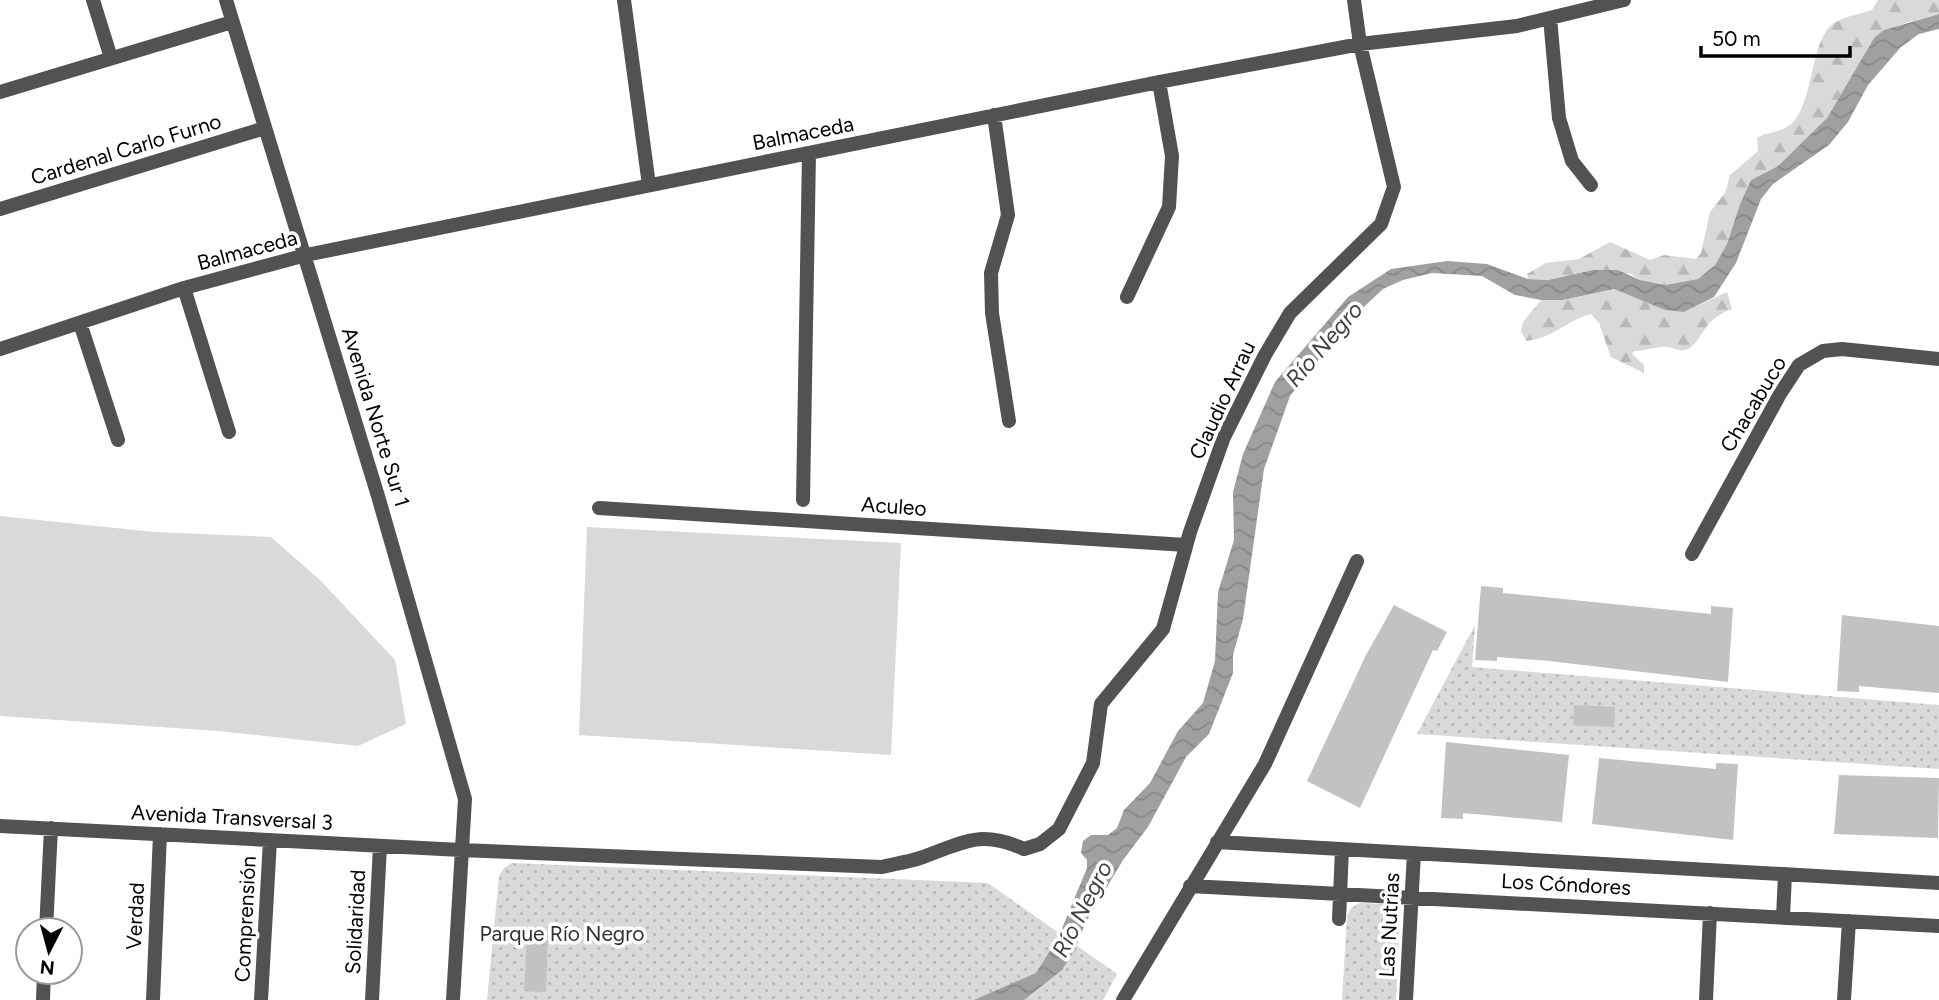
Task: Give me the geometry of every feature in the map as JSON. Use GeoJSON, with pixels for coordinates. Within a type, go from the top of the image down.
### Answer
{"type":"FeatureCollection","features":[{"type":"Feature","properties":{"kind":"street"},"geometry":{"type":"LineString","coordinates":[[93,0],[111,58]]}},
{"type":"Feature","properties":{"kind":"street","name":"Avenida Norte Sur 1"},"geometry":{"type":"LineString","coordinates":[[226,0],[306,256],[465,799],[453,1000]]}},
{"type":"Feature","properties":{"kind":"street"},"geometry":{"type":"LineString","coordinates":[[624,0],[649,185]]}},
{"type":"Feature","properties":{"kind":"street","name":"Claudio Arrau"},"geometry":{"type":"LineString","coordinates":[[1059,829],[1093,763],[1101,704],[1163,629],[1186,545],[1224,437],[1284,324],[1290,313],[1381,224],[1390,206],[1394,187],[1360,44],[1354,0]]}},
{"type":"Feature","properties":{"kind":"street","name":"Balmaceda"},"geometry":{"type":"LineString","coordinates":[[0,349],[184,288],[306,256],[1159,82],[1360,44],[1517,26],[1625,0]]}},
{"type":"Feature","properties":{"kind":"street"},"geometry":{"type":"LineString","coordinates":[[1550,18],[1559,118],[1572,161],[1591,185]]}},
{"type":"Feature","properties":{"kind":"street"},"geometry":{"type":"LineString","coordinates":[[1,89],[232,22]]}},
{"type":"Feature","properties":{"kind":"street"},"geometry":{"type":"LineString","coordinates":[[1128,297],[1169,207],[1172,156],[1159,82]]}},
{"type":"Feature","properties":{"kind":"street"},"geometry":{"type":"LineString","coordinates":[[994,115],[1008,215],[990,273],[992,313],[1009,421]]}},
{"type":"Feature","properties":{"kind":"street","name":"Cardenal Carlo Furno"},"geometry":{"type":"LineString","coordinates":[[0,209],[265,128]]}},
{"type":"Feature","properties":{"kind":"street"},"geometry":{"type":"LineString","coordinates":[[803,500],[809,153]]}},
{"type":"Feature","properties":{"kind":"street"},"geometry":{"type":"LineString","coordinates":[[184,288],[229,432]]}},
{"type":"Feature","properties":{"kind":"street"},"geometry":{"type":"LineString","coordinates":[[80,323],[118,439]]}},
{"type":"Feature","properties":{"kind":"street","name":"Chacabuco"},"geometry":{"type":"LineString","coordinates":[[1692,554],[1780,394],[1799,365],[1823,351],[1842,349],[1939,359]]}},
{"type":"Feature","properties":{"kind":"street","name":"Aculeo"},"geometry":{"type":"LineString","coordinates":[[599,508],[1186,545]]}},
{"type":"Feature","properties":{"kind":"street"},"geometry":{"type":"LineString","coordinates":[[1123,1000],[1178,913],[1190,886],[1265,764],[1357,561]]}},
{"type":"Feature","properties":{"kind":"street","name":"Avenida Transversal 3"},"geometry":{"type":"LineString","coordinates":[[0,826],[461,850],[882,867],[919,858],[975,838],[1002,839],[1024,849],[1040,844],[1059,829]]}},
{"type":"Feature","properties":{"kind":"street"},"geometry":{"type":"LineString","coordinates":[[47,916],[51,828]]}},
{"type":"Feature","properties":{"kind":"street","name":"Verdad"},"geometry":{"type":"LineString","coordinates":[[153,1000],[160,834]]}},
{"type":"Feature","properties":{"kind":"street","name":"Comprensión"},"geometry":{"type":"LineString","coordinates":[[261,1000],[270,840]]}},
{"type":"Feature","properties":{"kind":"street","name":"Los Cóndores"},"geometry":{"type":"LineString","coordinates":[[1217,842],[1939,883]]}},
{"type":"Feature","properties":{"kind":"street","name":"Solidaridad"},"geometry":{"type":"LineString","coordinates":[[372,1000],[380,846]]}},
{"type":"Feature","properties":{"kind":"street"},"geometry":{"type":"LineString","coordinates":[[1339,919],[1342,849]]}},
{"type":"Feature","properties":{"kind":"street","name":"Las Nutrias"},"geometry":{"type":"LineString","coordinates":[[1406,1000],[1414,853]]}},
{"type":"Feature","properties":{"kind":"street"},"geometry":{"type":"LineString","coordinates":[[1783,917],[1785,874]]}},
{"type":"Feature","properties":{"kind":"street","name":"Los Cóndores"},"geometry":{"type":"LineString","coordinates":[[1190,886],[1939,926]]}},
{"type":"Feature","properties":{"kind":"street"},"geometry":{"type":"LineString","coordinates":[[1706,1000],[1710,913]]}},
{"type":"Feature","properties":{"kind":"street"},"geometry":{"type":"LineString","coordinates":[[1844,1000],[1849,921]]}},
{"type":"Feature","properties":{"kind":"green space"},"geometry":{"type":"Polygon","coordinates":[[[1878,0],[1939,0],[1939,14],[1905,23],[1874,38],[1827,118],[1778,166],[1751,180],[1727,244],[1715,265],[1698,279],[1665,285],[1640,280],[1631,274],[1593,270],[1548,280],[1528,279],[1527,274],[1546,263],[1579,259],[1610,242],[1650,260],[1664,255],[1696,259],[1701,253],[1710,212],[1725,193],[1730,175],[1758,151],[1757,138],[1787,127],[1799,114],[1816,55],[1827,30],[1840,20],[1872,10],[1878,0]]]}},
{"type":"Feature","properties":{"kind":"green space"},"geometry":{"type":"Polygon","coordinates":[[[1614,289],[1665,310],[1684,312],[1727,292],[1732,309],[1714,319],[1688,349],[1664,347],[1634,351],[1632,354],[1644,365],[1644,373],[1611,357],[1599,323],[1591,314],[1546,336],[1526,341],[1521,331],[1523,322],[1541,300],[1563,300],[1614,289]]]}},
{"type":"Feature","properties":{"kind":"green space"},"geometry":{"type":"Polygon","coordinates":[[[0,516],[154,532],[271,537],[321,581],[395,660],[406,724],[358,746],[218,731],[0,716],[0,516]]]}},
{"type":"Feature","properties":{"kind":"green space"},"geometry":{"type":"Polygon","coordinates":[[[587,527],[901,543],[891,755],[579,735],[587,527]]]}},
{"type":"Feature","properties":{"kind":"green space"},"geometry":{"type":"Polygon","coordinates":[[[1475,625],[1472,667],[1939,705],[1939,769],[1417,734],[1475,625]]]}},
{"type":"Feature","properties":{"kind":"green space","name":"Parque Río Negro"},"geometry":{"type":"Polygon","coordinates":[[[512,863],[988,883],[1117,974],[1103,1000],[487,1000],[499,876],[504,868],[512,863]]]}},
{"type":"Feature","properties":{"kind":"green space"},"geometry":{"type":"Polygon","coordinates":[[[1360,903],[1388,904],[1400,914],[1396,1000],[1342,1000],[1347,917],[1351,908],[1360,903]]]}},
{"type":"Feature","properties":{"kind":"water","name":"Río Negro"},"geometry":{"type":"Polygon","coordinates":[[[1939,14],[1939,29],[1919,34],[1901,47],[1868,85],[1848,122],[1829,145],[1773,184],[1761,199],[1736,263],[1714,297],[1684,312],[1665,310],[1614,289],[1563,300],[1541,300],[1515,295],[1482,276],[1432,273],[1403,280],[1383,289],[1351,319],[1290,396],[1264,469],[1243,619],[1233,655],[1233,673],[1209,734],[1186,757],[1148,827],[1123,860],[1086,922],[1074,951],[1062,970],[1024,1000],[974,1000],[1036,973],[1058,938],[1087,868],[1087,860],[1081,853],[1083,841],[1091,835],[1108,835],[1117,828],[1124,810],[1150,783],[1178,731],[1203,703],[1215,661],[1218,592],[1234,540],[1233,492],[1243,454],[1275,382],[1348,297],[1391,269],[1447,261],[1487,264],[1528,279],[1548,280],[1593,270],[1618,270],[1640,280],[1665,285],[1698,279],[1715,265],[1727,244],[1751,180],[1778,166],[1827,118],[1874,38],[1884,30],[1939,14]]]}},
{"type":"Feature","properties":{"kind":"building"},"geometry":{"type":"Polygon","coordinates":[[[1481,586],[1503,588],[1503,593],[1711,614],[1711,606],[1733,608],[1728,682],[1549,661],[1497,657],[1497,661],[1475,660],[1481,586]]]}},
{"type":"Feature","properties":{"kind":"building"},"geometry":{"type":"Polygon","coordinates":[[[1394,605],[1447,632],[1437,651],[1433,650],[1360,808],[1307,781],[1366,655],[1394,605]]]}},
{"type":"Feature","properties":{"kind":"building"},"geometry":{"type":"Polygon","coordinates":[[[1842,615],[1939,626],[1939,693],[1859,686],[1859,692],[1837,691],[1842,615]]]}},
{"type":"Feature","properties":{"kind":"building"},"geometry":{"type":"Polygon","coordinates":[[[1574,705],[1615,707],[1614,727],[1573,725],[1574,705]]]}},
{"type":"Feature","properties":{"kind":"building"},"geometry":{"type":"Polygon","coordinates":[[[1446,742],[1569,755],[1562,822],[1463,813],[1463,819],[1441,818],[1446,742]]]}},
{"type":"Feature","properties":{"kind":"building"},"geometry":{"type":"Polygon","coordinates":[[[1599,758],[1716,769],[1716,763],[1738,764],[1733,840],[1592,824],[1599,758]]]}},
{"type":"Feature","properties":{"kind":"building"},"geometry":{"type":"Polygon","coordinates":[[[1839,775],[1939,778],[1938,838],[1834,834],[1839,775]]]}},
{"type":"Feature","properties":{"kind":"building"},"geometry":{"type":"Polygon","coordinates":[[[527,935],[548,935],[546,992],[524,991],[527,935]]]}}]}
